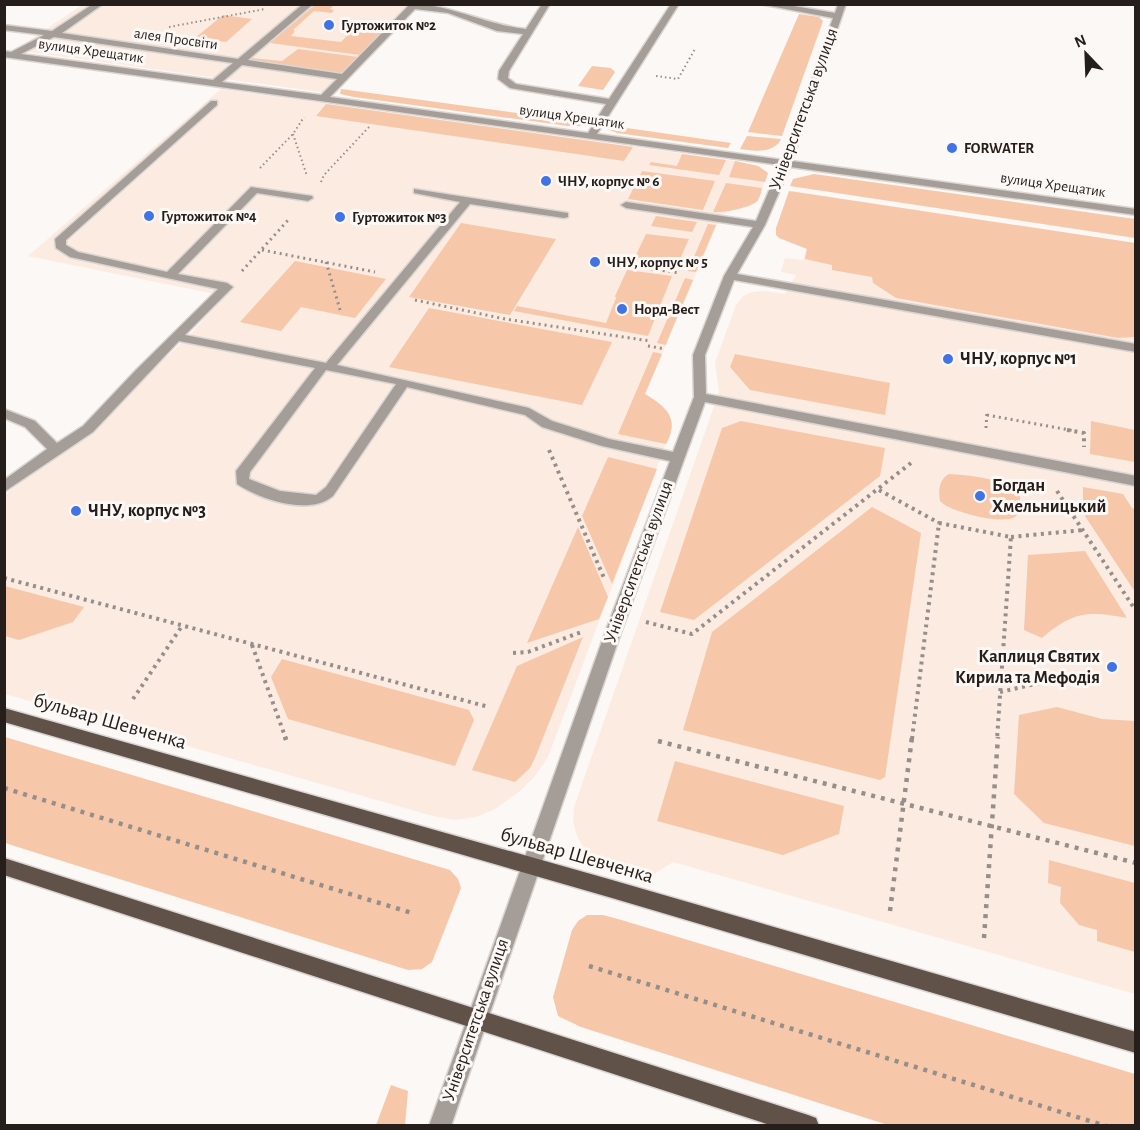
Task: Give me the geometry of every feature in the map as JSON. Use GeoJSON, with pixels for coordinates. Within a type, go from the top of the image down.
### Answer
{"type":"FeatureCollection","features":[{"type":"Feature","properties":{"kind":"main road","name":"бульвар Шевченка"},"geometry":{"type":"LineString","coordinates":[[4,716],[530,866],[1136,1043]]}},
{"type":"Feature","properties":{"kind":"main road"},"geometry":{"type":"LineString","coordinates":[[4,866],[808,1125]]}},
{"type":"Feature","properties":{"kind":"street"},"geometry":{"type":"LineString","coordinates":[[8,55],[53,34],[99,4]]}},
{"type":"Feature","properties":{"kind":"street"},"geometry":{"type":"LineString","coordinates":[[215,83],[309,4]]}},
{"type":"Feature","properties":{"kind":"street"},"geometry":{"type":"LineString","coordinates":[[546,4],[504,71],[503,79],[507,83],[524,88],[611,102]]}},
{"type":"Feature","properties":{"kind":"street"},"geometry":{"type":"LineString","coordinates":[[591,135],[675,4]]}},
{"type":"Feature","properties":{"kind":"street"},"geometry":{"type":"LineString","coordinates":[[764,4],[838,16]]}},
{"type":"Feature","properties":{"kind":"street","name":"Університетська вулиця"},"geometry":{"type":"LineString","coordinates":[[440,1125],[614,630],[700,397],[699,355],[730,276],[760,225],[787,162],[842,4]]}},
{"type":"Feature","properties":{"kind":"street"},"geometry":{"type":"LineString","coordinates":[[324,98],[414,5],[449,11],[500,29],[528,33]]}},
{"type":"Feature","properties":{"kind":"street","name":"алея Просвіти"},"geometry":{"type":"LineString","coordinates":[[4,27],[344,77]]}},
{"type":"Feature","properties":{"kind":"street","name":"вулиця Хрещатик"},"geometry":{"type":"LineString","coordinates":[[8,55],[1136,212]]}},
{"type":"Feature","properties":{"kind":"street"},"geometry":{"type":"LineString","coordinates":[[214,103],[61,239],[60,246],[74,255],[227,287]]}},
{"type":"Feature","properties":{"kind":"street"},"geometry":{"type":"LineString","coordinates":[[170,276],[255,189],[310,195]]}},
{"type":"Feature","properties":{"kind":"street"},"geometry":{"type":"LineString","coordinates":[[418,191],[564,215]]}},
{"type":"Feature","properties":{"kind":"street"},"geometry":{"type":"LineString","coordinates":[[404,382],[331,490],[319,499],[303,500],[250,487],[242,481],[243,471],[326,367],[467,200]]}},
{"type":"Feature","properties":{"kind":"street"},"geometry":{"type":"LineString","coordinates":[[626,205],[760,225]]}},
{"type":"Feature","properties":{"kind":"street"},"geometry":{"type":"LineString","coordinates":[[730,276],[1136,348]]}},
{"type":"Feature","properties":{"kind":"street"},"geometry":{"type":"LineString","coordinates":[[4,487],[88,429],[227,287]]}},
{"type":"Feature","properties":{"kind":"street"},"geometry":{"type":"LineString","coordinates":[[177,337],[404,382],[529,412],[547,424],[608,442],[677,458]]}},
{"type":"Feature","properties":{"kind":"street"},"geometry":{"type":"LineString","coordinates":[[700,397],[1136,481]]}},
{"type":"Feature","properties":{"kind":"street"},"geometry":{"type":"LineString","coordinates":[[4,413],[30,424],[56,450]]}},
{"type":"Feature","properties":{"kind":"path"},"geometry":{"type":"LineString","coordinates":[[162,28],[268,8]]}},
{"type":"Feature","properties":{"kind":"path"},"geometry":{"type":"LineString","coordinates":[[655,76],[678,79],[695,49]]}},
{"type":"Feature","properties":{"kind":"path"},"geometry":{"type":"LineString","coordinates":[[255,189],[250,184],[251,177],[293,134],[304,117]]}},
{"type":"Feature","properties":{"kind":"path"},"geometry":{"type":"LineString","coordinates":[[227,287],[369,126]]}},
{"type":"Feature","properties":{"kind":"path"},"geometry":{"type":"LineString","coordinates":[[293,134],[310,195]]}},
{"type":"Feature","properties":{"kind":"path"},"geometry":{"type":"LineString","coordinates":[[261,250],[403,277]]}},
{"type":"Feature","properties":{"kind":"path"},"geometry":{"type":"LineString","coordinates":[[326,262],[350,341]]}},
{"type":"Feature","properties":{"kind":"path"},"geometry":{"type":"LineString","coordinates":[[639,267],[680,273]]}},
{"type":"Feature","properties":{"kind":"path"},"geometry":{"type":"LineString","coordinates":[[389,294],[505,318],[650,341]]}},
{"type":"Feature","properties":{"kind":"path"},"geometry":{"type":"LineString","coordinates":[[648,346],[665,349]]}},
{"type":"Feature","properties":{"kind":"path"},"geometry":{"type":"LineString","coordinates":[[986,430],[987,413],[1084,433],[1083,457]]}},
{"type":"Feature","properties":{"kind":"path"},"geometry":{"type":"LineString","coordinates":[[547,424],[548,446],[620,616]]}},
{"type":"Feature","properties":{"kind":"path"},"geometry":{"type":"LineString","coordinates":[[650,623],[692,634],[879,490],[937,442]]}},
{"type":"Feature","properties":{"kind":"path"},"geometry":{"type":"LineString","coordinates":[[1039,462],[1136,611]]}},
{"type":"Feature","properties":{"kind":"path"},"geometry":{"type":"LineString","coordinates":[[879,490],[939,523],[1011,537],[1083,530]]}},
{"type":"Feature","properties":{"kind":"path"},"geometry":{"type":"LineString","coordinates":[[890,911],[939,523]]}},
{"type":"Feature","properties":{"kind":"path"},"geometry":{"type":"LineString","coordinates":[[984,938],[1011,537]]}},
{"type":"Feature","properties":{"kind":"path"},"geometry":{"type":"LineString","coordinates":[[4,578],[489,707]]}},
{"type":"Feature","properties":{"kind":"path"},"geometry":{"type":"LineString","coordinates":[[133,699],[182,626]]}},
{"type":"Feature","properties":{"kind":"path"},"geometry":{"type":"LineString","coordinates":[[513,653],[528,652],[590,629],[602,627],[614,630]]}},
{"type":"Feature","properties":{"kind":"path"},"geometry":{"type":"LineString","coordinates":[[251,644],[286,740]]}},
{"type":"Feature","properties":{"kind":"path"},"geometry":{"type":"LineString","coordinates":[[1000,692],[1093,671]]}},
{"type":"Feature","properties":{"kind":"path"},"geometry":{"type":"LineString","coordinates":[[658,741],[1136,863]]}},
{"type":"Feature","properties":{"kind":"path"},"geometry":{"type":"LineString","coordinates":[[4,788],[411,913]]}},
{"type":"Feature","properties":{"kind":"path"},"geometry":{"type":"LineString","coordinates":[[589,966],[1106,1125]]}},
{"type":"Feature","properties":{"kind":"shaded area"},"geometry":{"type":"Polygon","coordinates":[[[82,5],[421,5],[335,94],[15,50],[82,5]]]}},
{"type":"Feature","properties":{"kind":"shaded area"},"geometry":{"type":"Polygon","coordinates":[[[315,5],[334,5],[330,9],[334,10],[332,13],[314,11],[293,30],[295,31],[291,36],[341,42],[357,25],[356,22],[388,26],[360,55],[270,43],[315,5]]]}},
{"type":"Feature","properties":{"kind":"shaded area"},"geometry":{"type":"Polygon","coordinates":[[[799,14],[819,17],[823,21],[782,136],[748,132],[799,14]]]}},
{"type":"Feature","properties":{"kind":"shaded area"},"geometry":{"type":"Polygon","coordinates":[[[223,15],[252,19],[226,42],[195,38],[223,15]]]}},
{"type":"Feature","properties":{"kind":"shaded area"},"geometry":{"type":"Polygon","coordinates":[[[298,49],[358,57],[341,75],[249,61],[252,58],[282,61],[298,49]]]}},
{"type":"Feature","properties":{"kind":"shaded area"},"geometry":{"type":"Polygon","coordinates":[[[592,66],[611,68],[615,72],[603,90],[578,86],[592,66]]]}},
{"type":"Feature","properties":{"kind":"shaded area"},"geometry":{"type":"Polygon","coordinates":[[[221,89],[735,161],[759,166],[768,173],[757,202],[721,215],[645,394],[672,427],[548,757],[535,776],[520,791],[495,809],[476,817],[455,820],[433,816],[5,694],[4,496],[26,478],[95,432],[145,377],[187,338],[225,296],[28,256],[221,89]]]}},
{"type":"Feature","properties":{"kind":"shaded area"},"geometry":{"type":"Polygon","coordinates":[[[341,89],[591,123],[568,126],[354,97],[340,94],[341,89]]]}},
{"type":"Feature","properties":{"kind":"shaded area"},"geometry":{"type":"Polygon","coordinates":[[[326,104],[633,147],[624,161],[316,116],[326,104]]]}},
{"type":"Feature","properties":{"kind":"shaded area"},"geometry":{"type":"Polygon","coordinates":[[[606,125],[731,143],[728,148],[617,133],[607,129],[606,125]]]}},
{"type":"Feature","properties":{"kind":"shaded area"},"geometry":{"type":"Polygon","coordinates":[[[747,136],[781,139],[778,144],[768,149],[757,151],[740,149],[747,136]]]}},
{"type":"Feature","properties":{"kind":"shaded area"},"geometry":{"type":"Polygon","coordinates":[[[682,154],[726,160],[719,175],[649,165],[651,162],[677,166],[682,154]]]}},
{"type":"Feature","properties":{"kind":"shaded area"},"geometry":{"type":"Polygon","coordinates":[[[735,161],[758,166],[768,173],[765,182],[729,177],[735,161]]]}},
{"type":"Feature","properties":{"kind":"shaded area"},"geometry":{"type":"Polygon","coordinates":[[[642,171],[715,181],[703,210],[628,199],[642,171]]]}},
{"type":"Feature","properties":{"kind":"shaded area"},"geometry":{"type":"Polygon","coordinates":[[[814,174],[1135,219],[1135,238],[790,186],[793,179],[814,174]]]}},
{"type":"Feature","properties":{"kind":"shaded area"},"geometry":{"type":"Polygon","coordinates":[[[726,183],[762,188],[758,199],[753,204],[736,210],[713,212],[726,183]]]}},
{"type":"Feature","properties":{"kind":"shaded area"},"geometry":{"type":"Polygon","coordinates":[[[789,191],[1135,243],[1135,337],[1118,338],[896,298],[873,283],[872,277],[832,270],[832,265],[805,259],[807,249],[776,235],[776,228],[789,191]]]}},
{"type":"Feature","properties":{"kind":"shaded area"},"geometry":{"type":"Polygon","coordinates":[[[792,191],[1135,243],[1135,994],[673,862],[648,878],[640,876],[598,860],[584,848],[577,836],[573,821],[574,807],[719,392],[715,363],[736,305],[743,296],[752,292],[785,294],[796,275],[781,272],[785,258],[803,260],[807,248],[792,191]]]}},
{"type":"Feature","properties":{"kind":"shaded area"},"geometry":{"type":"Polygon","coordinates":[[[656,216],[697,222],[692,232],[651,226],[656,216]]]}},
{"type":"Feature","properties":{"kind":"shaded area"},"geometry":{"type":"Polygon","coordinates":[[[461,223],[556,239],[510,315],[409,297],[461,223]]]}},
{"type":"Feature","properties":{"kind":"shaded area"},"geometry":{"type":"Polygon","coordinates":[[[708,224],[716,225],[696,272],[688,271],[708,224]]]}},
{"type":"Feature","properties":{"kind":"shaded area"},"geometry":{"type":"Polygon","coordinates":[[[646,234],[689,239],[676,268],[644,263],[644,261],[634,259],[646,234]]]}},
{"type":"Feature","properties":{"kind":"shaded area"},"geometry":{"type":"Polygon","coordinates":[[[295,261],[386,279],[355,318],[301,307],[281,331],[240,322],[295,261]]]}},
{"type":"Feature","properties":{"kind":"shaded area"},"geometry":{"type":"Polygon","coordinates":[[[627,270],[672,276],[648,336],[514,311],[517,306],[606,323],[627,270]]]}},
{"type":"Feature","properties":{"kind":"shaded area"},"geometry":{"type":"Polygon","coordinates":[[[685,278],[693,280],[666,345],[657,343],[685,278]]]}},
{"type":"Feature","properties":{"kind":"shaded area"},"geometry":{"type":"Polygon","coordinates":[[[429,308],[612,342],[582,405],[389,367],[429,308]]]}},
{"type":"Feature","properties":{"kind":"shaded area"},"geometry":{"type":"Polygon","coordinates":[[[653,352],[662,354],[645,394],[660,404],[669,415],[672,427],[666,444],[618,434],[653,352]]]}},
{"type":"Feature","properties":{"kind":"shaded area"},"geometry":{"type":"Polygon","coordinates":[[[735,354],[890,383],[885,415],[750,390],[730,367],[735,354]]]}},
{"type":"Feature","properties":{"kind":"shaded area"},"geometry":{"type":"Polygon","coordinates":[[[741,421],[885,448],[880,476],[694,620],[660,612],[722,428],[741,421]]]}},
{"type":"Feature","properties":{"kind":"shaded area"},"geometry":{"type":"Polygon","coordinates":[[[1091,421],[1135,430],[1135,462],[1090,454],[1091,421]]]}},
{"type":"Feature","properties":{"kind":"shaded area"},"geometry":{"type":"Polygon","coordinates":[[[608,457],[657,469],[612,584],[582,516],[608,457]]]}},
{"type":"Feature","properties":{"kind":"shaded area"},"geometry":{"type":"Polygon","coordinates":[[[949,474],[989,479],[1016,490],[1020,496],[1017,515],[1011,518],[991,519],[955,510],[946,505],[940,501],[939,489],[943,479],[949,474]]]}},
{"type":"Feature","properties":{"kind":"shaded area"},"geometry":{"type":"Polygon","coordinates":[[[1083,487],[1123,494],[1135,509],[1135,592],[1083,513],[1083,487]]]}},
{"type":"Feature","properties":{"kind":"shaded area"},"geometry":{"type":"Polygon","coordinates":[[[872,507],[921,533],[885,777],[880,780],[683,730],[712,632],[872,507]]]}},
{"type":"Feature","properties":{"kind":"shaded area"},"geometry":{"type":"Polygon","coordinates":[[[578,527],[608,597],[599,619],[527,643],[578,527]]]}},
{"type":"Feature","properties":{"kind":"shaded area"},"geometry":{"type":"Polygon","coordinates":[[[1085,551],[1127,618],[1101,614],[1082,615],[1063,622],[1042,638],[1024,630],[1028,555],[1085,551]]]}},
{"type":"Feature","properties":{"kind":"shaded area"},"geometry":{"type":"Polygon","coordinates":[[[5,586],[84,607],[73,622],[19,640],[5,636],[5,586]]]}},
{"type":"Feature","properties":{"kind":"shaded area"},"geometry":{"type":"Polygon","coordinates":[[[583,637],[530,768],[515,782],[472,770],[517,666],[583,637]]]}},
{"type":"Feature","properties":{"kind":"shaded area"},"geometry":{"type":"Polygon","coordinates":[[[282,659],[469,710],[474,720],[455,766],[288,719],[271,677],[282,659]]]}},
{"type":"Feature","properties":{"kind":"shaded area"},"geometry":{"type":"Polygon","coordinates":[[[1057,707],[1102,719],[1135,721],[1135,846],[1044,823],[1014,794],[1019,715],[1057,707]]]}},
{"type":"Feature","properties":{"kind":"shaded area"},"geometry":{"type":"Polygon","coordinates":[[[5,737],[450,870],[458,879],[461,888],[432,962],[422,969],[408,970],[5,843],[5,737]]]}},
{"type":"Feature","properties":{"kind":"shaded area"},"geometry":{"type":"Polygon","coordinates":[[[675,761],[844,806],[839,834],[783,855],[657,821],[675,761]]]}},
{"type":"Feature","properties":{"kind":"shaded area"},"geometry":{"type":"Polygon","coordinates":[[[1049,860],[1135,883],[1135,952],[1097,941],[1097,930],[1079,925],[1060,903],[1061,887],[1048,883],[1049,860]]]}},
{"type":"Feature","properties":{"kind":"shaded area"},"geometry":{"type":"Polygon","coordinates":[[[587,915],[603,915],[618,919],[1135,1074],[1135,1125],[888,1125],[581,1027],[558,1016],[553,997],[572,930],[578,921],[587,915]]]}},
{"type":"Feature","properties":{"kind":"shaded area"},"geometry":{"type":"Polygon","coordinates":[[[391,1085],[408,1091],[405,1125],[376,1125],[391,1085]]]}},
{"type":"Feature","properties":{"kind":"place","name":"Гуртожиток №2"},"geometry":{"type":"Point","coordinates":[329,25]}},
{"type":"Feature","properties":{"kind":"place","name":"FORWATER"},"geometry":{"type":"Point","coordinates":[952,148]}},
{"type":"Feature","properties":{"kind":"place","name":"ЧНУ, корпус № 6"},"geometry":{"type":"Point","coordinates":[546,181]}},
{"type":"Feature","properties":{"kind":"place","name":"Гуртожиток №4"},"geometry":{"type":"Point","coordinates":[149,216]}},
{"type":"Feature","properties":{"kind":"place","name":"Гуртожиток №3"},"geometry":{"type":"Point","coordinates":[340,217]}},
{"type":"Feature","properties":{"kind":"place","name":"ЧНУ, корпус № 5"},"geometry":{"type":"Point","coordinates":[595,262]}},
{"type":"Feature","properties":{"kind":"place","name":"Норд-Вест"},"geometry":{"type":"Point","coordinates":[622,309]}},
{"type":"Feature","properties":{"kind":"place","name":"ЧНУ, корпус №1"},"geometry":{"type":"Point","coordinates":[948,359]}},
{"type":"Feature","properties":{"kind":"place","name":"Богдан Хмельницький"},"geometry":{"type":"Point","coordinates":[980,496]}},
{"type":"Feature","properties":{"kind":"place","name":"ЧНУ, корпус №3"},"geometry":{"type":"Point","coordinates":[76,511]}},
{"type":"Feature","properties":{"kind":"place","name":"Каплиця Святих Кирила та Мефодія"},"geometry":{"type":"Point","coordinates":[1112,667]}}]}
